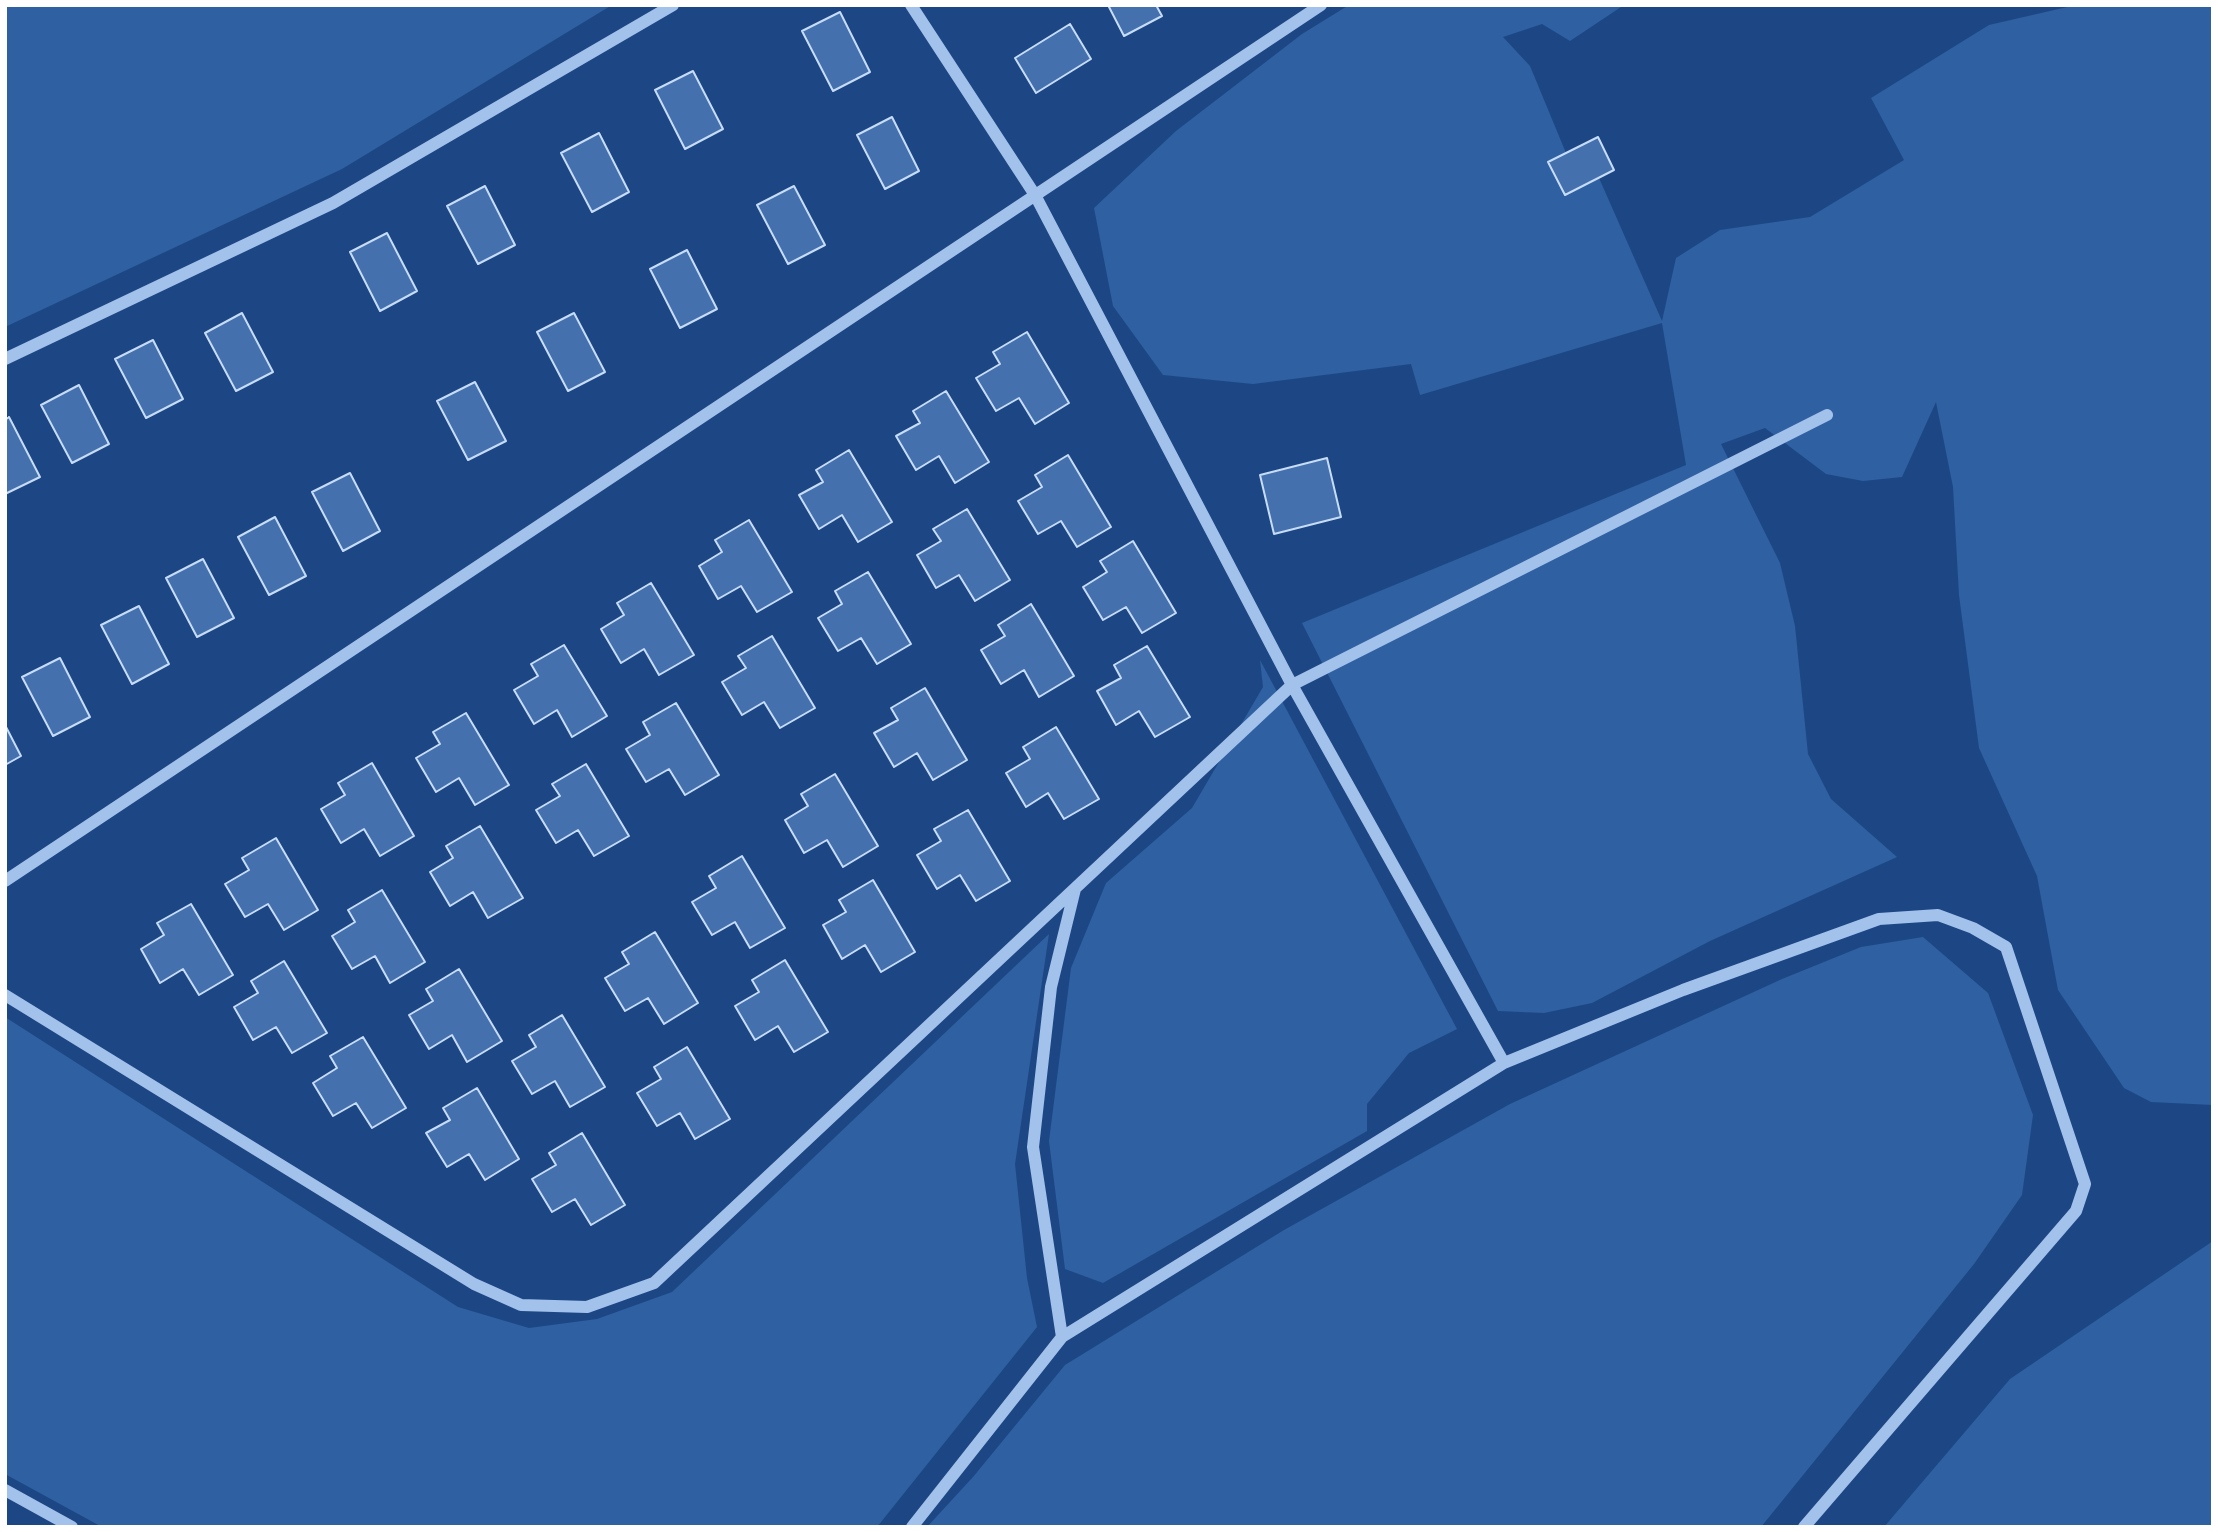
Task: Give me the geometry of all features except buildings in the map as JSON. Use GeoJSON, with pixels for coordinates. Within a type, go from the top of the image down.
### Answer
{"type":"FeatureCollection","features":[{"type":"Feature","properties":{"kind":"street"},"geometry":{"type":"LineString","coordinates":[[5,359],[333,202],[673,5]]}},
{"type":"Feature","properties":{"kind":"street"},"geometry":{"type":"LineString","coordinates":[[911,5],[1035,195],[1292,685],[1504,1063]]}},
{"type":"Feature","properties":{"kind":"street"},"geometry":{"type":"LineString","coordinates":[[5,881],[1321,5]]}},
{"type":"Feature","properties":{"kind":"street"},"geometry":{"type":"LineString","coordinates":[[5,995],[474,1283],[521,1305],[587,1307],[654,1283],[1292,685],[1827,415]]}},
{"type":"Feature","properties":{"kind":"street"},"geometry":{"type":"LineString","coordinates":[[1062,1337],[1033,1147],[1051,987],[1075,889]]}},
{"type":"Feature","properties":{"kind":"street"},"geometry":{"type":"LineString","coordinates":[[912,1527],[1062,1337],[1504,1063],[1683,990],[1879,919],[1938,915],[1973,929],[2006,947],[2084,1174],[2085,1184],[2076,1211],[1804,1527]]}},
{"type":"Feature","properties":{"kind":"street"},"geometry":{"type":"LineString","coordinates":[[5,1490],[72,1527]]}},
{"type":"Feature","properties":{"kind":"shaded area"},"geometry":{"type":"Polygon","coordinates":[[[5,5],[612,5],[342,169],[5,327],[5,5]]]}},
{"type":"Feature","properties":{"kind":"shaded area"},"geometry":{"type":"Polygon","coordinates":[[[1349,5],[1624,5],[1570,41],[1542,24],[1503,37],[1530,66],[1566,153],[1565,194],[1599,178],[1662,321],[1676,258],[1720,230],[1810,217],[1904,160],[1871,98],[1989,25],[2076,5],[2213,5],[2213,1105],[2151,1102],[2124,1088],[2058,990],[2037,876],[1979,748],[1959,595],[1953,487],[1936,402],[1902,477],[1863,481],[1826,474],[1765,428],[1721,444],[1780,563],[1795,626],[1808,754],[1831,799],[1897,857],[1710,941],[1592,1003],[1544,1013],[1498,1011],[1302,623],[1686,465],[1662,323],[1420,395],[1411,364],[1253,384],[1163,375],[1113,306],[1094,208],[1176,131],[1302,34],[1349,5]]]}},
{"type":"Feature","properties":{"kind":"shaded area"},"geometry":{"type":"Polygon","coordinates":[[[1260,660],[1457,1029],[1409,1053],[1367,1104],[1367,1131],[1103,1283],[1065,1269],[1049,1141],[1071,968],[1106,883],[1192,808],[1263,687],[1260,660]]]}},
{"type":"Feature","properties":{"kind":"shaded area"},"geometry":{"type":"Polygon","coordinates":[[[1049,934],[1015,1164],[1027,1278],[1037,1327],[877,1527],[102,1527],[5,1474],[5,1017],[458,1307],[529,1328],[597,1319],[672,1292],[1049,934]]]}},
{"type":"Feature","properties":{"kind":"shaded area"},"geometry":{"type":"Polygon","coordinates":[[[1923,937],[1988,993],[2033,1115],[2022,1195],[1974,1264],[1761,1527],[927,1527],[973,1477],[1065,1365],[1284,1230],[1510,1104],[1782,979],[1861,947],[1923,937]]]}},
{"type":"Feature","properties":{"kind":"shaded area"},"geometry":{"type":"Polygon","coordinates":[[[2213,1241],[2213,1527],[1884,1527],[2010,1379],[2213,1241]]]}}]}
